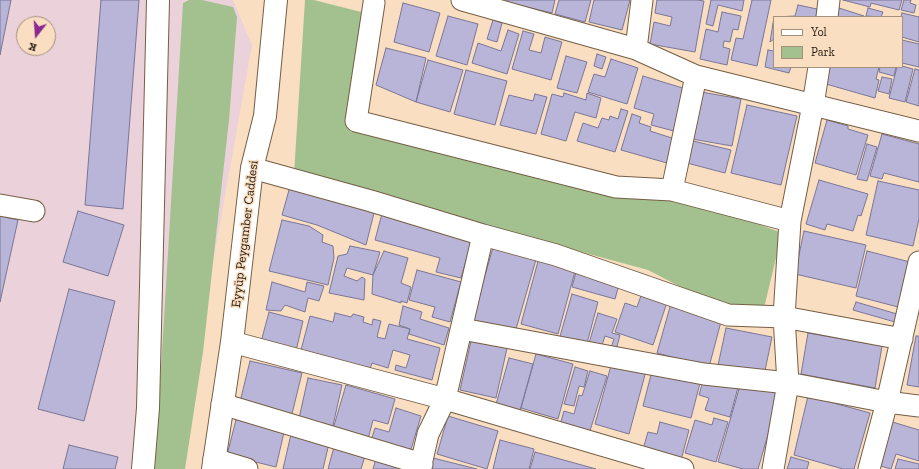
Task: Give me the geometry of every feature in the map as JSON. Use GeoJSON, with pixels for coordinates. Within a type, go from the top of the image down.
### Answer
{"type":"FeatureCollection","features":[{"type":"Feature","properties":{"kind":"main road"},"geometry":{"type":"LineString","coordinates":[[143,469],[148,408],[158,0]]}},
{"type":"Feature","properties":{"kind":"main road","name":"Eyyüp Peygamber Caddesi"},"geometry":{"type":"LineString","coordinates":[[213,464],[232,342],[252,168],[265,116],[276,0]]}},
{"type":"Feature","properties":{"kind":"street"},"geometry":{"type":"LineString","coordinates":[[462,0],[494,4],[636,49],[696,76],[919,130]]}},
{"type":"Feature","properties":{"kind":"street"},"geometry":{"type":"LineString","coordinates":[[636,49],[642,0]]}},
{"type":"Feature","properties":{"kind":"street"},"geometry":{"type":"LineString","coordinates":[[827,16],[829,0]]}},
{"type":"Feature","properties":{"kind":"street"},"geometry":{"type":"LineString","coordinates":[[369,1],[356,121],[616,187],[672,190],[790,222]]}},
{"type":"Feature","properties":{"kind":"street"},"geometry":{"type":"LineString","coordinates":[[773,469],[788,383],[784,317],[790,222],[819,68]]}},
{"type":"Feature","properties":{"kind":"street"},"geometry":{"type":"LineString","coordinates":[[672,190],[696,76]]}},
{"type":"Feature","properties":{"kind":"street"},"geometry":{"type":"LineString","coordinates":[[252,168],[556,255],[728,315],[784,317],[902,339]]}},
{"type":"Feature","properties":{"kind":"street"},"geometry":{"type":"LineString","coordinates":[[0,205],[34,211]]}},
{"type":"Feature","properties":{"kind":"street"},"geometry":{"type":"LineString","coordinates":[[222,404],[421,467],[428,434],[445,399],[483,234]]}},
{"type":"Feature","properties":{"kind":"street"},"geometry":{"type":"LineString","coordinates":[[869,469],[887,402],[919,262]]}},
{"type":"Feature","properties":{"kind":"street"},"geometry":{"type":"LineString","coordinates":[[462,329],[704,374],[788,383],[887,402],[919,406]]}},
{"type":"Feature","properties":{"kind":"street"},"geometry":{"type":"LineString","coordinates":[[232,342],[445,399],[683,469]]}},
{"type":"Feature","properties":{"kind":"street"},"geometry":{"type":"LineString","coordinates":[[213,464],[247,469]]}},
{"type":"Feature","properties":{"kind":"shaded area"},"geometry":{"type":"Polygon","coordinates":[[[0,0],[233,0],[252,45],[176,469],[0,469],[0,0]]]}},
{"type":"Feature","properties":{"kind":"green space"},"geometry":{"type":"Polygon","coordinates":[[[189,0],[202,0],[233,7],[237,17],[229,120],[203,352],[185,469],[155,469],[183,3],[189,0]]]}},
{"type":"Feature","properties":{"kind":"green space"},"geometry":{"type":"Polygon","coordinates":[[[305,0],[314,0],[365,13],[350,131],[614,197],[697,201],[782,233],[764,308],[737,308],[708,301],[648,270],[294,174],[305,0]]]}},
{"type":"Feature","properties":{"kind":"building"},"geometry":{"type":"Polygon","coordinates":[[[0,0],[11,0],[0,55],[0,0]]]}},
{"type":"Feature","properties":{"kind":"building"},"geometry":{"type":"Polygon","coordinates":[[[101,0],[139,0],[123,209],[85,205],[101,0]]]}},
{"type":"Feature","properties":{"kind":"building"},"geometry":{"type":"Polygon","coordinates":[[[507,0],[555,0],[552,13],[506,2],[507,0]]]}},
{"type":"Feature","properties":{"kind":"building"},"geometry":{"type":"Polygon","coordinates":[[[559,0],[591,0],[585,22],[555,14],[559,0]]]}},
{"type":"Feature","properties":{"kind":"building"},"geometry":{"type":"Polygon","coordinates":[[[594,0],[630,0],[622,30],[589,22],[594,0]]]}},
{"type":"Feature","properties":{"kind":"building"},"geometry":{"type":"Polygon","coordinates":[[[657,0],[704,1],[695,52],[650,44],[654,22],[670,26],[672,17],[655,13],[657,0]]]}},
{"type":"Feature","properties":{"kind":"building"},"geometry":{"type":"Polygon","coordinates":[[[711,0],[744,0],[742,11],[718,5],[713,26],[706,24],[711,0]]]}},
{"type":"Feature","properties":{"kind":"building"},"geometry":{"type":"Polygon","coordinates":[[[752,0],[771,0],[757,66],[731,60],[736,38],[743,39],[752,0]]]}},
{"type":"Feature","properties":{"kind":"building"},"geometry":{"type":"Polygon","coordinates":[[[843,0],[902,0],[899,10],[871,3],[870,7],[843,0]]]}},
{"type":"Feature","properties":{"kind":"building"},"geometry":{"type":"Polygon","coordinates":[[[904,0],[911,0],[910,3],[916,5],[914,13],[901,10],[904,0]]]}},
{"type":"Feature","properties":{"kind":"building"},"geometry":{"type":"Polygon","coordinates":[[[403,3],[440,13],[429,52],[394,42],[403,3]]]}},
{"type":"Feature","properties":{"kind":"building"},"geometry":{"type":"Polygon","coordinates":[[[798,5],[817,9],[816,16],[795,16],[798,5]]]}},
{"type":"Feature","properties":{"kind":"building"},"geometry":{"type":"Polygon","coordinates":[[[839,8],[864,16],[837,16],[839,8]]]}},
{"type":"Feature","properties":{"kind":"building"},"geometry":{"type":"Polygon","coordinates":[[[868,8],[883,12],[881,16],[866,16],[868,8]]]}},
{"type":"Feature","properties":{"kind":"building"},"geometry":{"type":"Polygon","coordinates":[[[722,12],[741,16],[738,30],[733,29],[730,42],[724,41],[723,47],[730,49],[727,65],[700,59],[706,29],[718,32],[722,12]]]}},
{"type":"Feature","properties":{"kind":"building"},"geometry":{"type":"Polygon","coordinates":[[[902,13],[919,17],[919,42],[903,37],[903,16],[901,16],[902,13]]]}},
{"type":"Feature","properties":{"kind":"building"},"geometry":{"type":"Polygon","coordinates":[[[448,16],[478,24],[467,65],[436,56],[448,16]]]}},
{"type":"Feature","properties":{"kind":"building"},"geometry":{"type":"Polygon","coordinates":[[[493,20],[502,23],[497,42],[487,39],[493,20]]]}},
{"type":"Feature","properties":{"kind":"building"},"geometry":{"type":"Polygon","coordinates":[[[773,23],[773,40],[770,42],[773,23]]]}},
{"type":"Feature","properties":{"kind":"building"},"geometry":{"type":"Polygon","coordinates":[[[508,30],[519,34],[507,74],[472,63],[478,43],[501,51],[508,30]]]}},
{"type":"Feature","properties":{"kind":"building"},"geometry":{"type":"Polygon","coordinates":[[[523,31],[534,34],[529,50],[541,53],[545,37],[562,42],[551,80],[512,69],[523,31]]]}},
{"type":"Feature","properties":{"kind":"building"},"geometry":{"type":"Polygon","coordinates":[[[903,40],[919,44],[919,67],[903,63],[903,40]]]}},
{"type":"Feature","properties":{"kind":"building"},"geometry":{"type":"Polygon","coordinates":[[[386,48],[426,58],[416,102],[376,85],[386,48]]]}},
{"type":"Feature","properties":{"kind":"building"},"geometry":{"type":"Polygon","coordinates":[[[768,50],[773,51],[773,68],[791,68],[789,73],[765,67],[768,50]]]}},
{"type":"Feature","properties":{"kind":"building"},"geometry":{"type":"Polygon","coordinates":[[[597,54],[606,57],[602,69],[594,66],[597,54]]]}},
{"type":"Feature","properties":{"kind":"building"},"geometry":{"type":"Polygon","coordinates":[[[566,56],[587,62],[577,93],[557,88],[566,56]]]}},
{"type":"Feature","properties":{"kind":"building"},"geometry":{"type":"Polygon","coordinates":[[[611,59],[638,68],[627,104],[588,92],[594,74],[605,77],[611,59]]]}},
{"type":"Feature","properties":{"kind":"building"},"geometry":{"type":"Polygon","coordinates":[[[428,60],[463,70],[450,112],[416,102],[428,60]]]}},
{"type":"Feature","properties":{"kind":"building"},"geometry":{"type":"Polygon","coordinates":[[[903,66],[913,69],[905,102],[889,98],[897,68],[903,68],[903,66]]]}},
{"type":"Feature","properties":{"kind":"building"},"geometry":{"type":"Polygon","coordinates":[[[830,68],[879,68],[876,79],[879,80],[875,98],[826,84],[830,68]]]}},
{"type":"Feature","properties":{"kind":"building"},"geometry":{"type":"Polygon","coordinates":[[[880,68],[896,68],[894,76],[879,72],[880,68]]]}},
{"type":"Feature","properties":{"kind":"building"},"geometry":{"type":"Polygon","coordinates":[[[915,69],[919,70],[919,106],[906,102],[915,69]]]}},
{"type":"Feature","properties":{"kind":"building"},"geometry":{"type":"Polygon","coordinates":[[[466,70],[507,81],[495,125],[454,114],[466,70]]]}},
{"type":"Feature","properties":{"kind":"building"},"geometry":{"type":"Polygon","coordinates":[[[643,76],[686,89],[674,131],[651,125],[654,114],[634,108],[643,76]]]}},
{"type":"Feature","properties":{"kind":"building"},"geometry":{"type":"Polygon","coordinates":[[[882,77],[892,79],[889,94],[878,91],[882,77]]]}},
{"type":"Feature","properties":{"kind":"building"},"geometry":{"type":"Polygon","coordinates":[[[701,92],[741,99],[732,146],[692,139],[701,92]]]}},
{"type":"Feature","properties":{"kind":"building"},"geometry":{"type":"Polygon","coordinates":[[[564,93],[586,100],[587,93],[601,98],[596,118],[575,112],[566,141],[541,134],[552,94],[563,97],[564,93]]]}},
{"type":"Feature","properties":{"kind":"building"},"geometry":{"type":"Polygon","coordinates":[[[535,94],[547,97],[536,134],[500,125],[509,95],[533,101],[535,94]]]}},
{"type":"Feature","properties":{"kind":"building"},"geometry":{"type":"Polygon","coordinates":[[[747,105],[797,116],[781,185],[731,173],[747,105]]]}},
{"type":"Feature","properties":{"kind":"building"},"geometry":{"type":"Polygon","coordinates":[[[621,109],[628,111],[615,152],[577,141],[583,123],[598,128],[602,118],[609,120],[610,116],[618,119],[621,109]]]}},
{"type":"Feature","properties":{"kind":"building"},"geometry":{"type":"Polygon","coordinates":[[[632,114],[641,117],[639,123],[651,127],[650,131],[675,139],[667,163],[621,150],[632,114]]]}},
{"type":"Feature","properties":{"kind":"building"},"geometry":{"type":"Polygon","coordinates":[[[827,120],[848,126],[848,129],[868,135],[856,175],[815,163],[827,120]]]}},
{"type":"Feature","properties":{"kind":"building"},"geometry":{"type":"Polygon","coordinates":[[[882,134],[919,144],[919,182],[884,173],[882,179],[870,176],[882,134]]]}},
{"type":"Feature","properties":{"kind":"building"},"geometry":{"type":"Polygon","coordinates":[[[693,141],[731,150],[725,173],[687,163],[693,141]]]}},
{"type":"Feature","properties":{"kind":"building"},"geometry":{"type":"Polygon","coordinates":[[[867,144],[877,147],[867,181],[857,179],[867,144]]]}},
{"type":"Feature","properties":{"kind":"building"},"geometry":{"type":"Polygon","coordinates":[[[819,180],[868,194],[861,216],[858,215],[853,231],[827,224],[825,230],[806,224],[819,180]]]}},
{"type":"Feature","properties":{"kind":"building"},"geometry":{"type":"Polygon","coordinates":[[[878,181],[919,190],[919,219],[913,246],[866,235],[878,181]]]}},
{"type":"Feature","properties":{"kind":"building"},"geometry":{"type":"Polygon","coordinates":[[[291,183],[376,205],[366,245],[317,225],[282,215],[291,183]]]}},
{"type":"Feature","properties":{"kind":"building"},"geometry":{"type":"Polygon","coordinates":[[[383,210],[473,235],[461,278],[436,272],[440,258],[375,240],[383,210]]]}},
{"type":"Feature","properties":{"kind":"building"},"geometry":{"type":"Polygon","coordinates":[[[78,211],[124,225],[108,276],[63,262],[78,211]]]}},
{"type":"Feature","properties":{"kind":"building"},"geometry":{"type":"Polygon","coordinates":[[[0,216],[18,220],[0,302],[0,216]]]}},
{"type":"Feature","properties":{"kind":"building"},"geometry":{"type":"Polygon","coordinates":[[[282,220],[309,226],[323,235],[322,242],[333,246],[334,258],[328,285],[269,271],[282,220]]]}},
{"type":"Feature","properties":{"kind":"building"},"geometry":{"type":"Polygon","coordinates":[[[804,231],[866,245],[856,288],[795,274],[804,231]]]}},
{"type":"Feature","properties":{"kind":"building"},"geometry":{"type":"Polygon","coordinates":[[[494,244],[537,256],[514,336],[471,324],[494,244]]]}},
{"type":"Feature","properties":{"kind":"building"},"geometry":{"type":"Polygon","coordinates":[[[350,246],[380,252],[373,275],[347,268],[344,276],[357,281],[362,277],[365,279],[364,300],[329,293],[338,256],[347,254],[350,246]]]}},
{"type":"Feature","properties":{"kind":"building"},"geometry":{"type":"Polygon","coordinates":[[[384,251],[408,258],[401,283],[411,287],[407,303],[401,301],[401,303],[372,294],[373,275],[384,251]]]}},
{"type":"Feature","properties":{"kind":"building"},"geometry":{"type":"Polygon","coordinates":[[[867,251],[910,262],[898,307],[856,296],[867,251]]]}},
{"type":"Feature","properties":{"kind":"building"},"geometry":{"type":"Polygon","coordinates":[[[540,254],[577,264],[558,334],[521,324],[540,254]]]}},
{"type":"Feature","properties":{"kind":"building"},"geometry":{"type":"Polygon","coordinates":[[[578,265],[621,277],[615,299],[572,287],[578,265]]]}},
{"type":"Feature","properties":{"kind":"building"},"geometry":{"type":"Polygon","coordinates":[[[417,270],[461,282],[450,322],[432,317],[435,307],[409,300],[417,270]]]}},
{"type":"Feature","properties":{"kind":"building"},"geometry":{"type":"Polygon","coordinates":[[[272,282],[305,292],[307,282],[324,286],[319,301],[308,298],[305,312],[285,305],[281,311],[266,310],[272,282]]]}},
{"type":"Feature","properties":{"kind":"building"},"geometry":{"type":"Polygon","coordinates":[[[644,287],[669,296],[653,345],[615,332],[625,303],[637,307],[644,287]]]}},
{"type":"Feature","properties":{"kind":"building"},"geometry":{"type":"Polygon","coordinates":[[[69,289],[115,301],[84,421],[38,409],[69,289]]]}},
{"type":"Feature","properties":{"kind":"building"},"geometry":{"type":"Polygon","coordinates":[[[572,294],[598,302],[586,347],[559,340],[572,294]]]}},
{"type":"Feature","properties":{"kind":"building"},"geometry":{"type":"Polygon","coordinates":[[[672,300],[723,314],[709,367],[657,353],[672,300]]]}},
{"type":"Feature","properties":{"kind":"building"},"geometry":{"type":"Polygon","coordinates":[[[856,302],[897,314],[895,322],[853,310],[856,302]]]}},
{"type":"Feature","properties":{"kind":"building"},"geometry":{"type":"Polygon","coordinates":[[[403,306],[422,312],[420,319],[449,328],[444,345],[409,334],[410,329],[399,325],[403,306]]]}},
{"type":"Feature","properties":{"kind":"building"},"geometry":{"type":"Polygon","coordinates":[[[269,312],[303,321],[296,351],[261,342],[269,312]]]}},
{"type":"Feature","properties":{"kind":"building"},"geometry":{"type":"Polygon","coordinates":[[[335,313],[351,317],[353,314],[364,317],[363,322],[372,325],[373,319],[381,321],[377,337],[385,339],[389,324],[410,329],[407,339],[440,348],[432,380],[395,370],[396,365],[406,368],[410,355],[393,350],[388,368],[372,363],[370,369],[301,350],[310,316],[333,322],[335,313]]]}},
{"type":"Feature","properties":{"kind":"building"},"geometry":{"type":"Polygon","coordinates":[[[598,313],[617,319],[612,333],[620,335],[616,350],[611,348],[614,339],[605,336],[599,354],[587,350],[598,313]]]}},
{"type":"Feature","properties":{"kind":"building"},"geometry":{"type":"Polygon","coordinates":[[[726,328],[772,337],[763,380],[717,370],[726,328]]]}},
{"type":"Feature","properties":{"kind":"building"},"geometry":{"type":"Polygon","coordinates":[[[808,333],[882,346],[875,388],[801,374],[808,333]]]}},
{"type":"Feature","properties":{"kind":"building"},"geometry":{"type":"Polygon","coordinates":[[[916,336],[919,336],[919,387],[907,385],[916,336]]]}},
{"type":"Feature","properties":{"kind":"building"},"geometry":{"type":"Polygon","coordinates":[[[471,341],[507,348],[496,398],[460,390],[471,341]]]}},
{"type":"Feature","properties":{"kind":"building"},"geometry":{"type":"Polygon","coordinates":[[[536,354],[573,364],[558,419],[521,408],[536,354]]]}},
{"type":"Feature","properties":{"kind":"building"},"geometry":{"type":"Polygon","coordinates":[[[509,358],[533,364],[519,414],[495,408],[509,358]]]}},
{"type":"Feature","properties":{"kind":"building"},"geometry":{"type":"Polygon","coordinates":[[[250,361],[302,373],[291,418],[239,406],[250,361]]]}},
{"type":"Feature","properties":{"kind":"building"},"geometry":{"type":"Polygon","coordinates":[[[612,362],[646,371],[629,434],[595,424],[612,362]]]}},
{"type":"Feature","properties":{"kind":"building"},"geometry":{"type":"Polygon","coordinates":[[[575,367],[588,371],[584,387],[579,386],[574,406],[564,404],[575,367]]]}},
{"type":"Feature","properties":{"kind":"building"},"geometry":{"type":"Polygon","coordinates":[[[590,371],[607,376],[589,434],[560,425],[564,411],[574,414],[579,395],[582,396],[590,371]]]}},
{"type":"Feature","properties":{"kind":"building"},"geometry":{"type":"Polygon","coordinates":[[[652,371],[700,383],[691,418],[643,406],[652,371]]]}},
{"type":"Feature","properties":{"kind":"building"},"geometry":{"type":"Polygon","coordinates":[[[704,377],[740,380],[730,417],[705,410],[709,398],[699,395],[704,377]]]}},
{"type":"Feature","properties":{"kind":"building"},"geometry":{"type":"Polygon","coordinates":[[[308,378],[342,385],[332,430],[298,423],[308,378]]]}},
{"type":"Feature","properties":{"kind":"building"},"geometry":{"type":"Polygon","coordinates":[[[741,382],[780,393],[758,469],[743,469],[718,462],[741,382]]]}},
{"type":"Feature","properties":{"kind":"building"},"geometry":{"type":"Polygon","coordinates":[[[346,385],[395,399],[388,424],[373,420],[368,439],[333,429],[346,385]]]}},
{"type":"Feature","properties":{"kind":"building"},"geometry":{"type":"Polygon","coordinates":[[[808,396],[870,413],[854,469],[843,469],[794,455],[808,396]]]}},
{"type":"Feature","properties":{"kind":"building"},"geometry":{"type":"Polygon","coordinates":[[[396,408],[421,416],[409,456],[370,444],[375,428],[389,432],[396,408]]]}},
{"type":"Feature","properties":{"kind":"building"},"geometry":{"type":"Polygon","coordinates":[[[237,416],[285,428],[276,467],[227,455],[237,416]]]}},
{"type":"Feature","properties":{"kind":"building"},"geometry":{"type":"Polygon","coordinates":[[[448,416],[498,431],[487,469],[437,454],[448,416]]]}},
{"type":"Feature","properties":{"kind":"building"},"geometry":{"type":"Polygon","coordinates":[[[714,418],[728,422],[716,462],[685,453],[695,420],[712,425],[714,418]]]}},
{"type":"Feature","properties":{"kind":"building"},"geometry":{"type":"Polygon","coordinates":[[[889,421],[919,430],[919,461],[896,454],[891,469],[877,465],[889,421]]]}},
{"type":"Feature","properties":{"kind":"building"},"geometry":{"type":"Polygon","coordinates":[[[660,422],[689,430],[681,460],[643,449],[648,432],[657,434],[660,422]]]}},
{"type":"Feature","properties":{"kind":"building"},"geometry":{"type":"Polygon","coordinates":[[[292,430],[330,439],[323,469],[283,469],[292,430]]]}},
{"type":"Feature","properties":{"kind":"building"},"geometry":{"type":"Polygon","coordinates":[[[500,440],[534,449],[529,469],[493,469],[500,440]]]}},
{"type":"Feature","properties":{"kind":"building"},"geometry":{"type":"Polygon","coordinates":[[[69,445],[118,457],[115,469],[63,469],[69,445]]]}},
{"type":"Feature","properties":{"kind":"building"},"geometry":{"type":"Polygon","coordinates":[[[334,447],[365,456],[361,469],[328,469],[334,447]]]}},
{"type":"Feature","properties":{"kind":"building"},"geometry":{"type":"Polygon","coordinates":[[[378,452],[404,469],[373,469],[378,452]]]}},
{"type":"Feature","properties":{"kind":"building"},"geometry":{"type":"Polygon","coordinates":[[[535,452],[596,469],[530,469],[535,452]]]}},
{"type":"Feature","properties":{"kind":"building"},"geometry":{"type":"Polygon","coordinates":[[[791,457],[809,462],[807,469],[787,469],[791,457]]]}},
{"type":"Feature","properties":{"kind":"building"},"geometry":{"type":"Polygon","coordinates":[[[433,458],[477,469],[430,469],[433,458]]]}},
{"type":"Feature","properties":{"kind":"building"},"geometry":{"type":"Polygon","coordinates":[[[898,459],[919,464],[919,469],[895,469],[898,459]]]}}]}
